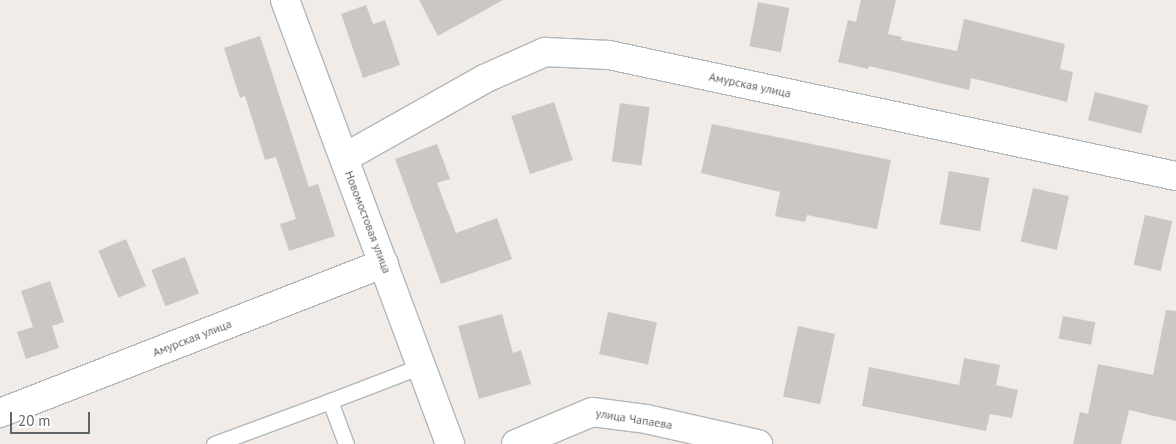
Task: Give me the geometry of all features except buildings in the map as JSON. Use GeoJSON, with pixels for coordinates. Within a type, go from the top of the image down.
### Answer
{"type":"FeatureCollection","features":[{"type":"Feature","properties":{"kind":"street","name":"Новомостовая улица"},"geometry":{"type":"LineString","coordinates":[[284,0],[384,262],[450,444]]}},
{"type":"Feature","properties":{"kind":"street","name":"Амурская улица"},"geometry":{"type":"LineString","coordinates":[[344,158],[484,79],[545,52],[609,55],[1176,176]]}},
{"type":"Feature","properties":{"kind":"street","name":"Амурская улица"},"geometry":{"type":"LineString","coordinates":[[0,413],[384,262]]}},
{"type":"Feature","properties":{"kind":"street","name":"улица Чапаева"},"geometry":{"type":"LineString","coordinates":[[516,444],[592,412],[646,419],[758,444]]}},
{"type":"Feature","properties":{"kind":"lane"},"geometry":{"type":"LineString","coordinates":[[214,444],[421,366]]}},
{"type":"Feature","properties":{"kind":"lane"},"geometry":{"type":"LineString","coordinates":[[330,400],[346,444]]}}]}
